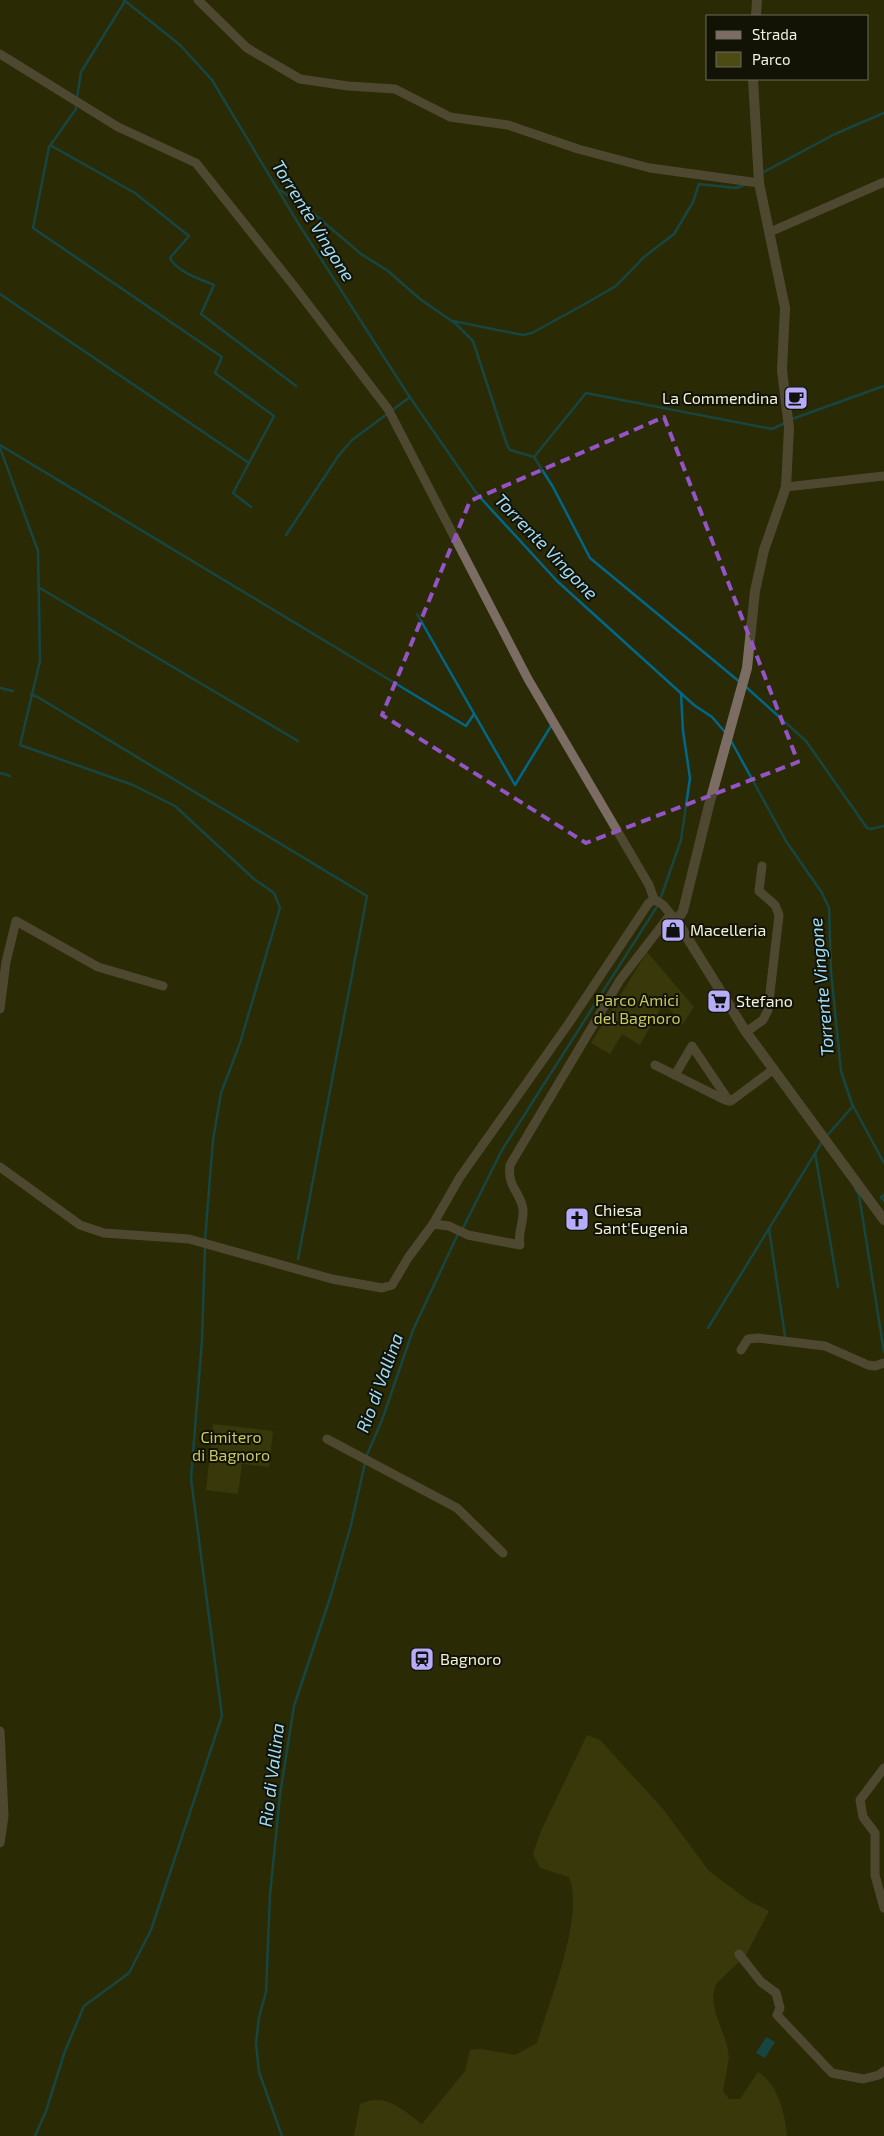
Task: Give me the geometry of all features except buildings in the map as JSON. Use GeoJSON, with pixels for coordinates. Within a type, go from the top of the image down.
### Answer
{"type":"FeatureCollection","features":[{"type":"Feature","properties":{"kind":"street"},"geometry":{"type":"LineString","coordinates":[[198,0],[247,48],[300,79],[396,90],[450,117],[508,125],[578,149],[650,168],[759,183]]}},
{"type":"Feature","properties":{"kind":"street"},"geometry":{"type":"LineString","coordinates":[[756,15],[757,0]]}},
{"type":"Feature","properties":{"kind":"street"},"geometry":{"type":"LineString","coordinates":[[0,54],[118,127],[196,163],[294,286],[388,410],[528,679],[658,901],[672,916],[746,1032],[884,1220]]}},
{"type":"Feature","properties":{"kind":"street"},"geometry":{"type":"LineString","coordinates":[[672,916],[680,916],[683,911],[747,668],[755,591],[764,550],[786,487],[789,428],[782,370],[785,308],[759,183],[752,80]]}},
{"type":"Feature","properties":{"kind":"street"},"geometry":{"type":"LineString","coordinates":[[770,232],[884,182]]}},
{"type":"Feature","properties":{"kind":"street"},"geometry":{"type":"LineString","coordinates":[[786,487],[884,476]]}},
{"type":"Feature","properties":{"kind":"street"},"geometry":{"type":"LineString","coordinates":[[746,1032],[763,1020],[768,1010],[779,915],[775,905],[759,891],[762,866]]}},
{"type":"Feature","properties":{"kind":"street"},"geometry":{"type":"LineString","coordinates":[[0,1167],[80,1225],[104,1233],[189,1238],[332,1279],[382,1288],[392,1285],[408,1258],[433,1224],[460,1177],[569,1023],[648,904],[658,901]]}},
{"type":"Feature","properties":{"kind":"street"},"geometry":{"type":"LineString","coordinates":[[433,1224],[496,1242],[520,1245],[518,1239],[524,1225],[523,1207],[508,1177],[510,1165],[620,980],[672,916]]}},
{"type":"Feature","properties":{"kind":"street"},"geometry":{"type":"LineString","coordinates":[[0,1009],[6,962],[16,921],[98,967],[163,986]]}},
{"type":"Feature","properties":{"kind":"street"},"geometry":{"type":"LineString","coordinates":[[675,1075],[692,1046],[729,1101]]}},
{"type":"Feature","properties":{"kind":"street"},"geometry":{"type":"LineString","coordinates":[[655,1065],[729,1101],[736,1098],[774,1070]]}},
{"type":"Feature","properties":{"kind":"street"},"geometry":{"type":"LineString","coordinates":[[741,1350],[748,1339],[758,1338],[825,1346],[868,1365],[875,1366],[884,1363]]}},
{"type":"Feature","properties":{"kind":"street"},"geometry":{"type":"LineString","coordinates":[[328,1439],[457,1508],[503,1553]]}},
{"type":"Feature","properties":{"kind":"street"},"geometry":{"type":"LineString","coordinates":[[0,1731],[4,1816],[0,1843]]}},
{"type":"Feature","properties":{"kind":"street"},"geometry":{"type":"LineString","coordinates":[[884,1768],[860,1800],[863,1817],[875,1833],[875,1875],[884,1908]]}},
{"type":"Feature","properties":{"kind":"street"},"geometry":{"type":"LineString","coordinates":[[739,1954],[761,1982],[776,1993],[780,2008],[777,2016],[832,2073],[863,2080],[879,2075],[884,2071]]}},
{"type":"Feature","properties":{"kind":"highlighted area"},"geometry":{"type":"Polygon","coordinates":[[[664,417],[798,762],[586,843],[382,715],[470,501],[664,417]]]}},
{"type":"Feature","properties":{"kind":"green space","name":"Parco Amici del Bagnoro"},"geometry":{"type":"Polygon","coordinates":[[[647,952],[694,1007],[682,1025],[664,1002],[640,1045],[622,1034],[610,1054],[591,1043],[647,952]]]}},
{"type":"Feature","properties":{"kind":"green space","name":"Cimitero di Bagnoro"},"geometry":{"type":"Polygon","coordinates":[[[213,1424],[273,1431],[269,1467],[242,1464],[238,1494],[206,1490],[213,1424]]]}},
{"type":"Feature","properties":{"kind":"green space"},"geometry":{"type":"Polygon","coordinates":[[[587,1735],[600,1740],[663,1809],[709,1871],[749,1901],[769,1911],[746,1955],[716,1984],[713,1996],[715,2011],[727,2045],[729,2058],[723,2091],[729,2099],[740,2099],[758,2072],[765,2077],[775,2091],[782,2109],[787,2136],[354,2136],[360,2104],[369,2101],[386,2101],[400,2108],[422,2124],[465,2071],[470,2050],[481,2049],[515,2055],[537,2043],[564,1959],[569,1936],[573,1894],[569,1877],[540,1868],[533,1854],[541,1831],[587,1735]]]}},
{"type":"Feature","properties":{"kind":"water"},"geometry":{"type":"Polygon","coordinates":[[[766,2037],[775,2042],[765,2058],[756,2053],[766,2037]]]}},
{"type":"Feature","properties":{"kind":"waterway","name":"Torrente Vingone"},"geometry":{"type":"LineString","coordinates":[[124,0],[180,45],[212,80],[298,223],[407,393],[477,494],[557,581],[694,705],[712,717],[725,732]]}},
{"type":"Feature","properties":{"kind":"waterway"},"geometry":{"type":"LineString","coordinates":[[77,98],[81,72],[125,1]]}},
{"type":"Feature","properties":{"kind":"waterway"},"geometry":{"type":"LineString","coordinates":[[76,103],[76,109],[49,147],[33,228],[222,357],[215,373],[274,416],[233,493],[251,507]]}},
{"type":"Feature","properties":{"kind":"waterway"},"geometry":{"type":"LineString","coordinates":[[762,173],[835,134],[884,113]]}},
{"type":"Feature","properties":{"kind":"waterway"},"geometry":{"type":"LineString","coordinates":[[50,145],[135,193],[189,236],[170,258],[183,271],[214,285],[201,314],[296,386]]}},
{"type":"Feature","properties":{"kind":"waterway"},"geometry":{"type":"LineString","coordinates":[[453,321],[523,335],[532,333],[616,286],[644,257],[674,234],[693,202],[699,184],[736,188],[747,184]]}},
{"type":"Feature","properties":{"kind":"waterway"},"geometry":{"type":"LineString","coordinates":[[280,190],[312,212],[361,254],[388,271],[420,299],[456,324],[473,341],[507,445],[510,450],[534,457],[553,487],[590,558],[741,683]]}},
{"type":"Feature","properties":{"kind":"waterway"},"geometry":{"type":"LineString","coordinates":[[0,294],[249,463]]}},
{"type":"Feature","properties":{"kind":"waterway"},"geometry":{"type":"LineString","coordinates":[[792,419],[884,386]]}},
{"type":"Feature","properties":{"kind":"waterway"},"geometry":{"type":"LineString","coordinates":[[534,457],[586,393],[772,429],[785,423]]}},
{"type":"Feature","properties":{"kind":"waterway"},"geometry":{"type":"LineString","coordinates":[[286,535],[339,455],[352,440],[410,397]]}},
{"type":"Feature","properties":{"kind":"waterway"},"geometry":{"type":"LineString","coordinates":[[0,445],[466,726],[474,714]]}},
{"type":"Feature","properties":{"kind":"waterway"},"geometry":{"type":"LineString","coordinates":[[0,448],[38,551],[40,661],[20,745],[133,785],[175,806],[254,879],[274,893],[280,908],[240,1043],[221,1093],[213,1140],[205,1240]]}},
{"type":"Feature","properties":{"kind":"waterway"},"geometry":{"type":"LineString","coordinates":[[38,587],[298,741]]}},
{"type":"Feature","properties":{"kind":"waterway"},"geometry":{"type":"LineString","coordinates":[[417,614],[515,785],[551,726]]}},
{"type":"Feature","properties":{"kind":"waterway"},"geometry":{"type":"LineString","coordinates":[[745,686],[806,741],[867,828],[884,826]]}},
{"type":"Feature","properties":{"kind":"waterway"},"geometry":{"type":"LineString","coordinates":[[0,688],[13,691]]}},
{"type":"Feature","properties":{"kind":"waterway","name":"Rio di Vallina"},"geometry":{"type":"LineString","coordinates":[[660,900],[681,840],[690,778],[683,731],[681,693]]}},
{"type":"Feature","properties":{"kind":"waterway"},"geometry":{"type":"LineString","coordinates":[[31,695],[36,696],[367,896],[298,1259]]}},
{"type":"Feature","properties":{"kind":"waterway","name":"Torrente Vingone"},"geometry":{"type":"LineString","coordinates":[[730,739],[786,841],[822,893],[829,908],[831,971],[841,1071],[852,1104],[884,1163]]}},
{"type":"Feature","properties":{"kind":"waterway"},"geometry":{"type":"LineString","coordinates":[[0,773],[10,776]]}},
{"type":"Feature","properties":{"kind":"waterway","name":"Rio di Vallina"},"geometry":{"type":"LineString","coordinates":[[462,1230],[502,1150],[658,905]]}},
{"type":"Feature","properties":{"kind":"waterway"},"geometry":{"type":"LineString","coordinates":[[826,1137],[853,1106]]}},
{"type":"Feature","properties":{"kind":"waterway"},"geometry":{"type":"LineString","coordinates":[[708,1328],[822,1142]]}},
{"type":"Feature","properties":{"kind":"waterway"},"geometry":{"type":"LineString","coordinates":[[815,1153],[838,1287]]}},
{"type":"Feature","properties":{"kind":"waterway"},"geometry":{"type":"LineString","coordinates":[[855,1189],[859,1195],[884,1352]]}},
{"type":"Feature","properties":{"kind":"waterway"},"geometry":{"type":"LineString","coordinates":[[884,1195],[881,1197],[884,1201]]}},
{"type":"Feature","properties":{"kind":"waterway"},"geometry":{"type":"LineString","coordinates":[[769,1229],[785,1336]]}},
{"type":"Feature","properties":{"kind":"waterway","name":"Rio di Vallina"},"geometry":{"type":"LineString","coordinates":[[366,1457],[382,1420],[413,1330],[458,1234]]}},
{"type":"Feature","properties":{"kind":"waterway"},"geometry":{"type":"LineString","coordinates":[[35,2136],[46,2111],[65,2051],[84,2006],[129,1973],[151,1930],[222,1716],[191,1479],[202,1340],[205,1246]]}},
{"type":"Feature","properties":{"kind":"waterway","name":"Rio di Vallina"},"geometry":{"type":"LineString","coordinates":[[282,2136],[259,2072],[256,2043],[259,2017],[266,1992],[270,1895],[280,1795],[294,1706],[331,1595],[351,1525],[365,1463]]}},
{"type":"Feature","properties":{"kind":"place","name":"La Commendina"},"geometry":{"type":"Point","coordinates":[796,398]}},
{"type":"Feature","properties":{"kind":"place","name":"Macelleria"},"geometry":{"type":"Point","coordinates":[673,930]}},
{"type":"Feature","properties":{"kind":"place","name":"Stefano"},"geometry":{"type":"Point","coordinates":[719,1001]}},
{"type":"Feature","properties":{"kind":"place","name":"Chiesa Sant'Eugenia"},"geometry":{"type":"Point","coordinates":[577,1219]}},
{"type":"Feature","properties":{"kind":"place","name":"Bagnoro"},"geometry":{"type":"Point","coordinates":[422,1659]}}]}
